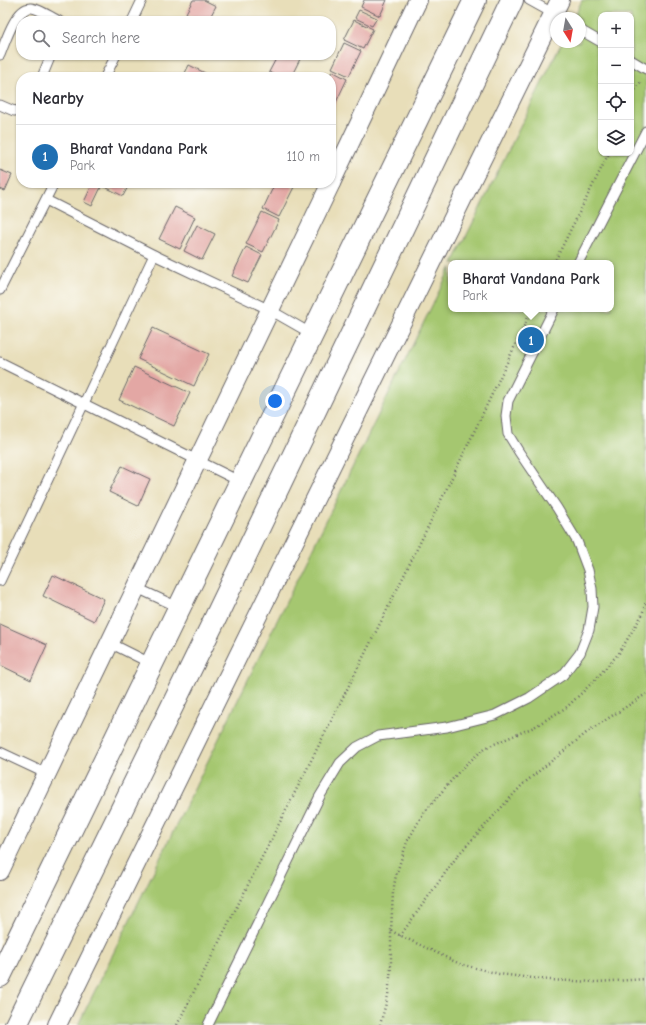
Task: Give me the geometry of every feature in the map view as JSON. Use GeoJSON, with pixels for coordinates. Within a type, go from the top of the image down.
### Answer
{"type":"FeatureCollection","features":[{"type":"Feature","properties":{"kind":"street"},"geometry":{"type":"LineString","coordinates":[[336,172],[418,0]]}},
{"type":"Feature","properties":{"kind":"street"},"geometry":{"type":"LineString","coordinates":[[0,976],[475,0]]}},
{"type":"Feature","properties":{"kind":"street"},"geometry":{"type":"LineString","coordinates":[[16,1025],[210,628],[512,0]]}},
{"type":"Feature","properties":{"kind":"street"},"geometry":{"type":"LineString","coordinates":[[57,1025],[558,10]]}},
{"type":"Feature","properties":{"kind":"street"},"geometry":{"type":"LineString","coordinates":[[0,871],[329,188]]}},
{"type":"Feature","properties":{"kind":"lane"},"geometry":{"type":"LineString","coordinates":[[134,16],[142,0]]}},
{"type":"Feature","properties":{"kind":"lane"},"geometry":{"type":"LineString","coordinates":[[529,0],[558,10]]}},
{"type":"Feature","properties":{"kind":"lane"},"geometry":{"type":"LineString","coordinates":[[19,16],[23,11],[29,8],[49,16]]}},
{"type":"Feature","properties":{"kind":"lane"},"geometry":{"type":"LineString","coordinates":[[0,55],[16,19]]}},
{"type":"Feature","properties":{"kind":"lane"},"geometry":{"type":"LineString","coordinates":[[586,34],[598,41]]}},
{"type":"Feature","properties":{"kind":"lane"},"geometry":{"type":"LineString","coordinates":[[44,72],[49,60]]}},
{"type":"Feature","properties":{"kind":"lane"},"geometry":{"type":"LineString","coordinates":[[108,72],[114,60]]}},
{"type":"Feature","properties":{"kind":"lane"},"geometry":{"type":"LineString","coordinates":[[634,62],[645,69]]}},
{"type":"Feature","properties":{"kind":"lane"},"geometry":{"type":"LineString","coordinates":[[0,105],[16,111]]}},
{"type":"Feature","properties":{"kind":"lane"},"geometry":{"type":"LineString","coordinates":[[580,260],[646,131]]}},
{"type":"Feature","properties":{"kind":"lane"},"geometry":{"type":"LineString","coordinates":[[0,290],[52,188]]}},
{"type":"Feature","properties":{"kind":"lane"},"geometry":{"type":"LineString","coordinates":[[46,200],[154,255],[270,310],[313,334]]}},
{"type":"Feature","properties":{"kind":"lane"},"geometry":{"type":"LineString","coordinates":[[0,581],[154,255]]}},
{"type":"Feature","properties":{"kind":"lane"},"geometry":{"type":"LineString","coordinates":[[208,1025],[320,796],[340,763],[357,747],[378,736],[447,727],[495,715],[529,698],[562,675],[580,653],[589,630],[593,607],[592,589],[588,570],[577,541],[508,434],[506,416],[508,401],[552,312]]}},
{"type":"Feature","properties":{"kind":"lane"},"geometry":{"type":"LineString","coordinates":[[0,362],[241,482]]}},
{"type":"Feature","properties":{"kind":"lane"},"geometry":{"type":"LineString","coordinates":[[137,588],[180,608]]}},
{"type":"Feature","properties":{"kind":"lane"},"geometry":{"type":"LineString","coordinates":[[110,643],[152,664]]}},
{"type":"Feature","properties":{"kind":"lane"},"geometry":{"type":"LineString","coordinates":[[0,752],[47,774]]}},
{"type":"Feature","properties":{"kind":"path"},"geometry":{"type":"LineString","coordinates":[[634,91],[645,69]]}},
{"type":"Feature","properties":{"kind":"path"},"geometry":{"type":"LineString","coordinates":[[555,260],[607,156]]}},
{"type":"Feature","properties":{"kind":"path"},"geometry":{"type":"LineString","coordinates":[[177,1025],[384,617],[486,408],[531,312]]}},
{"type":"Feature","properties":{"kind":"path"},"geometry":{"type":"LineString","coordinates":[[380,1025],[388,996],[393,892],[396,875],[407,842],[423,814],[462,768],[485,748],[541,723],[567,707],[589,686],[619,652],[642,615],[646,601]]}},
{"type":"Feature","properties":{"kind":"path"},"geometry":{"type":"LineString","coordinates":[[400,936],[458,855],[523,784],[590,730],[646,694]]}},
{"type":"Feature","properties":{"kind":"path"},"geometry":{"type":"LineString","coordinates":[[391,931],[460,964],[499,974],[549,980],[596,982],[646,979]]}},
{"type":"Feature","properties":{"kind":"green space"},"geometry":{"type":"Polygon","coordinates":[[[582,0],[646,0],[646,1025],[78,1025],[448,273],[448,312],[614,312],[614,260],[454,260],[559,48],[586,48],[586,12],[577,12],[582,0]]]}},
{"type":"Feature","properties":{"kind":"building"},"geometry":{"type":"Polygon","coordinates":[[[193,0],[204,0],[216,6],[211,16],[192,16],[186,13],[193,0]]]}},
{"type":"Feature","properties":{"kind":"building"},"geometry":{"type":"Polygon","coordinates":[[[364,0],[387,0],[380,16],[361,7],[364,0]]]}},
{"type":"Feature","properties":{"kind":"building"},"geometry":{"type":"Polygon","coordinates":[[[359,10],[377,18],[372,26],[355,18],[359,10]]]}},
{"type":"Feature","properties":{"kind":"building"},"geometry":{"type":"Polygon","coordinates":[[[354,20],[373,29],[363,49],[344,40],[354,20]]]}},
{"type":"Feature","properties":{"kind":"building"},"geometry":{"type":"Polygon","coordinates":[[[344,43],[361,51],[349,76],[332,68],[344,43]]]}},
{"type":"Feature","properties":{"kind":"building"},"geometry":{"type":"Polygon","coordinates":[[[275,60],[300,60],[294,72],[269,72],[275,60]]]}},
{"type":"Feature","properties":{"kind":"building"},"geometry":{"type":"Polygon","coordinates":[[[189,65],[203,72],[186,72],[189,65]]]}},
{"type":"Feature","properties":{"kind":"building"},"geometry":{"type":"Polygon","coordinates":[[[336,73],[347,79],[336,102],[336,73]]]}},
{"type":"Feature","properties":{"kind":"building"},"geometry":{"type":"Polygon","coordinates":[[[0,170],[12,175],[5,191],[0,189],[0,170]]]}},
{"type":"Feature","properties":{"kind":"building"},"geometry":{"type":"Polygon","coordinates":[[[91,188],[101,188],[92,206],[84,202],[91,188]]]}},
{"type":"Feature","properties":{"kind":"building"},"geometry":{"type":"Polygon","coordinates":[[[107,188],[127,188],[123,196],[107,188]]]}},
{"type":"Feature","properties":{"kind":"building"},"geometry":{"type":"Polygon","coordinates":[[[273,188],[294,188],[279,217],[263,209],[273,188]]]}},
{"type":"Feature","properties":{"kind":"building"},"geometry":{"type":"Polygon","coordinates":[[[175,207],[195,217],[180,249],[159,239],[175,207]]]}},
{"type":"Feature","properties":{"kind":"building"},"geometry":{"type":"Polygon","coordinates":[[[262,212],[279,220],[263,252],[246,244],[262,212]]]}},
{"type":"Feature","properties":{"kind":"building"},"geometry":{"type":"Polygon","coordinates":[[[197,225],[215,234],[202,260],[184,251],[197,225]]]}},
{"type":"Feature","properties":{"kind":"building"},"geometry":{"type":"Polygon","coordinates":[[[246,247],[262,255],[248,283],[232,276],[246,247]]]}},
{"type":"Feature","properties":{"kind":"building"},"geometry":{"type":"Polygon","coordinates":[[[153,328],[209,354],[194,386],[138,359],[153,328]]]}},
{"type":"Feature","properties":{"kind":"building"},"geometry":{"type":"Polygon","coordinates":[[[134,367],[190,393],[174,426],[119,400],[134,367]]]}},
{"type":"Feature","properties":{"kind":"building"},"geometry":{"type":"Polygon","coordinates":[[[122,466],[150,479],[138,506],[109,492],[122,466]]]}},
{"type":"Feature","properties":{"kind":"building"},"geometry":{"type":"Polygon","coordinates":[[[53,575],[104,599],[94,621],[43,596],[53,575]]]}},
{"type":"Feature","properties":{"kind":"building"},"geometry":{"type":"Polygon","coordinates":[[[0,624],[47,645],[31,680],[0,665],[0,624]]]}},
{"type":"Feature","properties":{"kind":"place","name":"Bharat Vandana Park"},"geometry":{"type":"Point","coordinates":[531,340]}}]}
